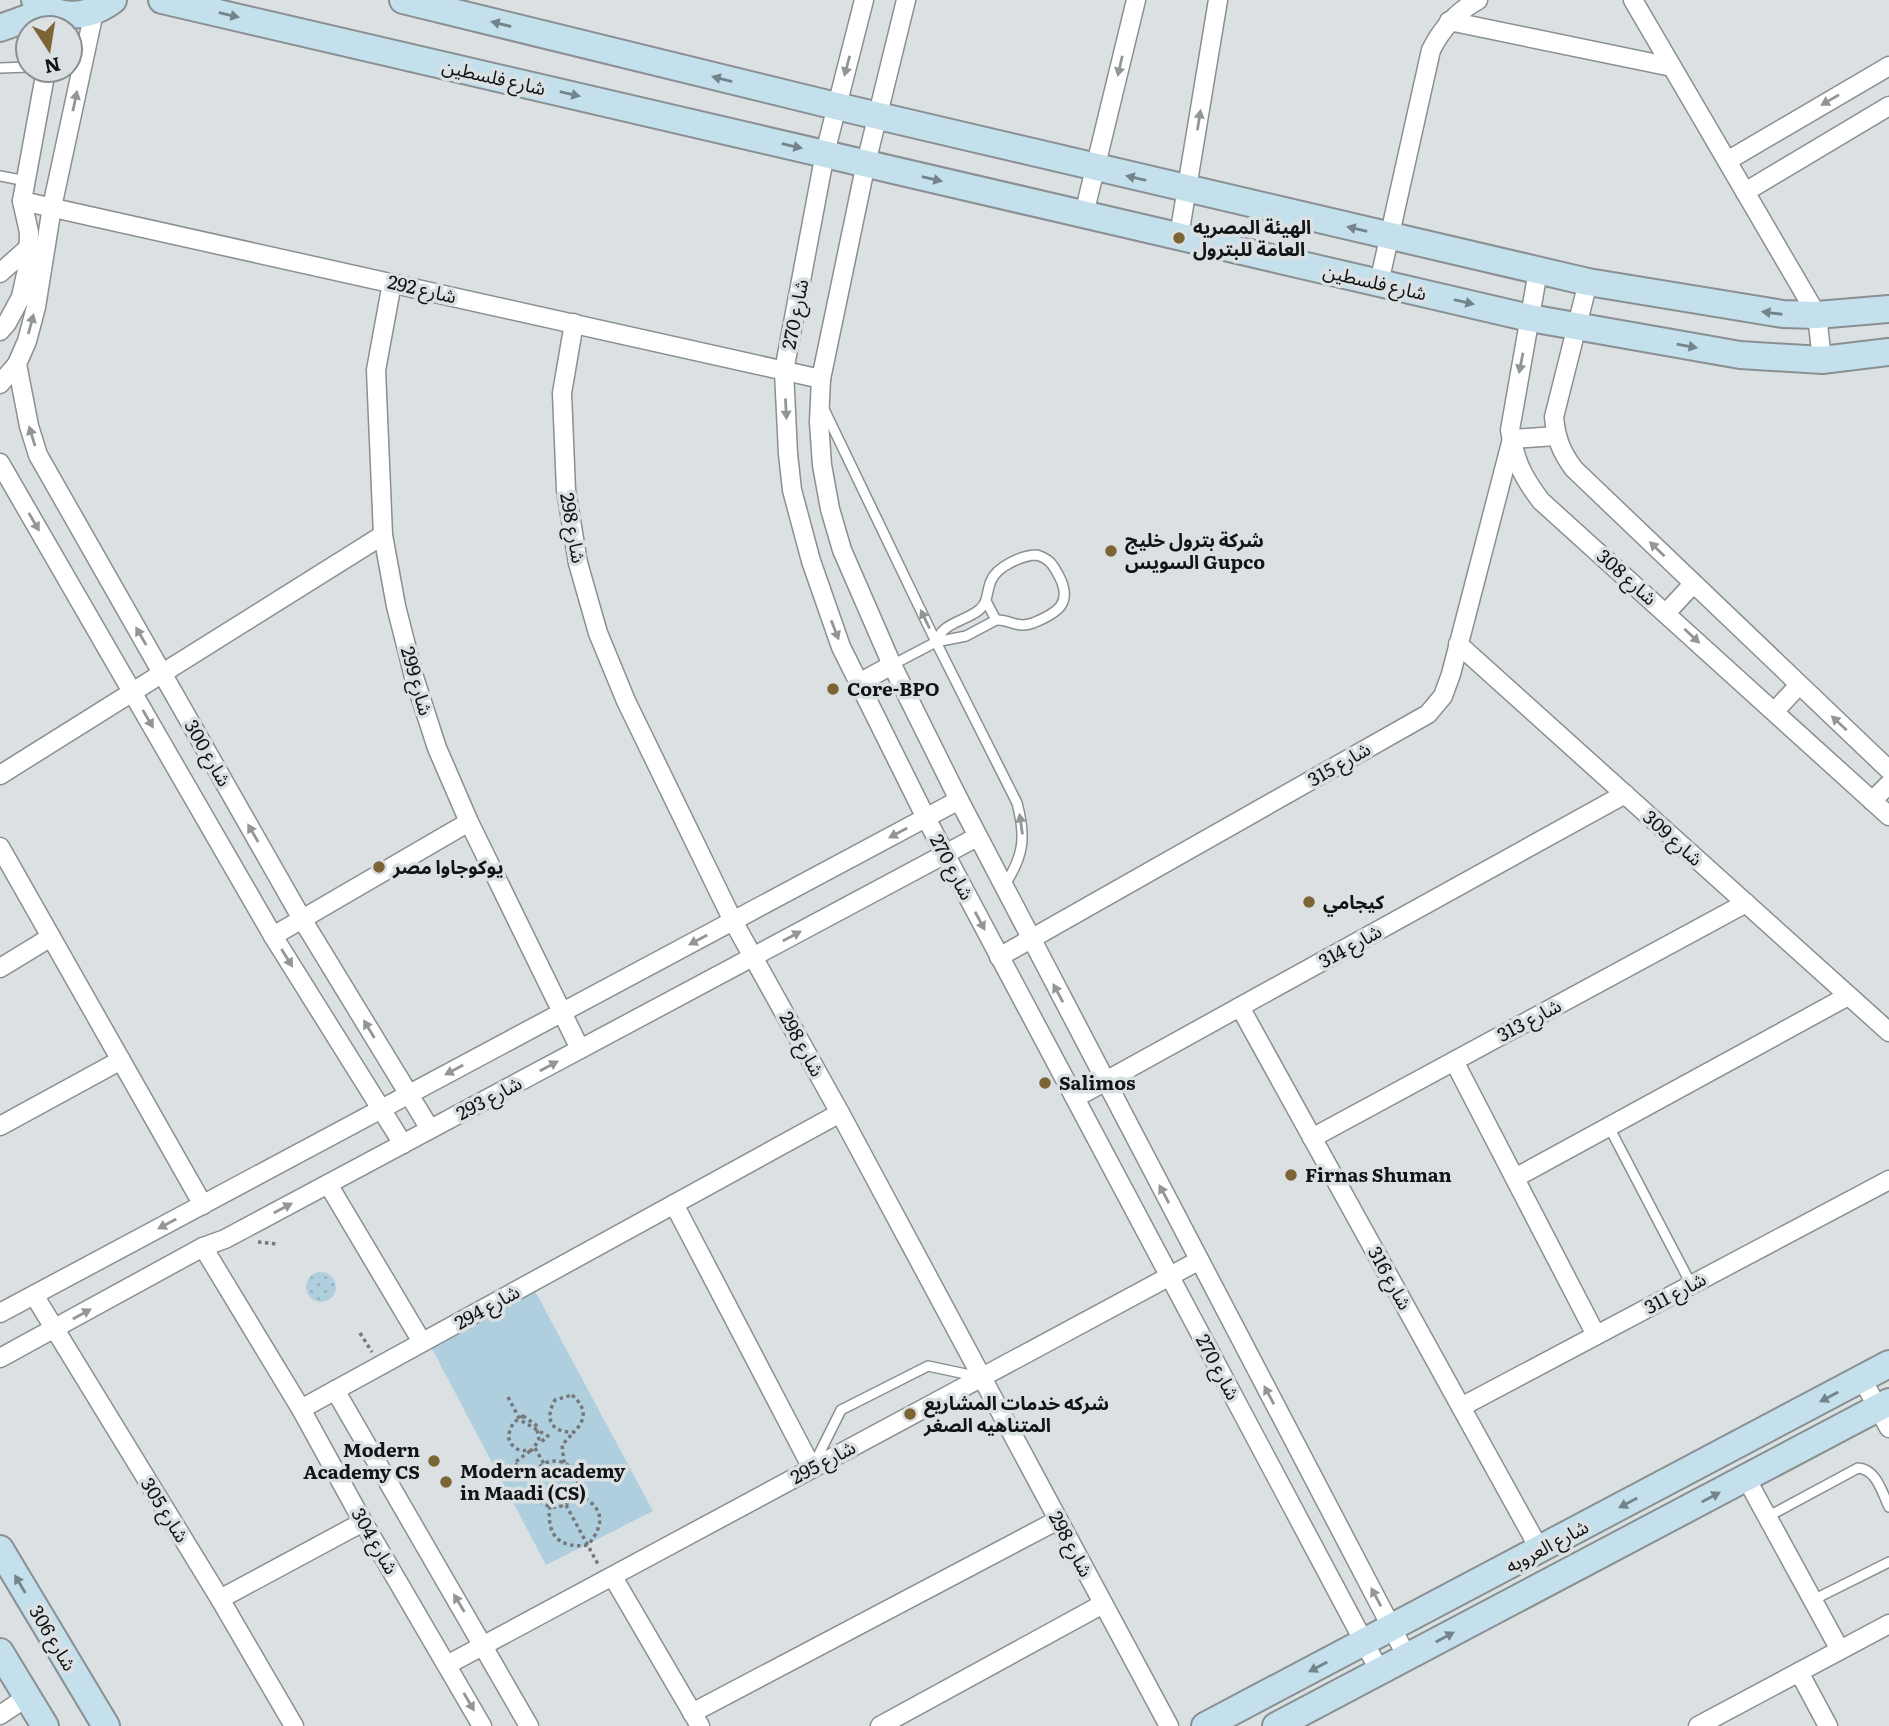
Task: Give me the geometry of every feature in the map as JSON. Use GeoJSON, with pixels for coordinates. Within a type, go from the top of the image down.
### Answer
{"type":"FeatureCollection","features":[{"type":"Feature","properties":{"kind":"street","name":"شارع فلسطين"},"geometry":{"type":"LineString","coordinates":[[162,0],[1530,318],[1740,355],[1822,360],[1889,352]]}},
{"type":"Feature","properties":{"kind":"street"},"geometry":{"type":"LineString","coordinates":[[403,0],[877,116],[1588,282],[1748,310],[1817,316],[1889,309]]}},
{"type":"Feature","properties":{"kind":"street","name":"شارع 270"},"geometry":{"type":"LineString","coordinates":[[864,0],[825,153],[784,371],[788,454],[800,526],[841,647],[926,818],[1379,1670]]}},
{"type":"Feature","properties":{"kind":"street","name":"شارع 270"},"geometry":{"type":"LineString","coordinates":[[906,0],[866,163],[821,379],[822,466],[830,509],[842,550],[892,666],[958,800],[1407,1657]]}},
{"type":"Feature","properties":{"kind":"street"},"geometry":{"type":"LineString","coordinates":[[1084,214],[1136,0]]}},
{"type":"Feature","properties":{"kind":"street"},"geometry":{"type":"LineString","coordinates":[[1179,236],[1218,0]]}},
{"type":"Feature","properties":{"kind":"street"},"geometry":{"type":"LineString","coordinates":[[1379,282],[1431,50],[1449,21],[1478,0]]}},
{"type":"Feature","properties":{"kind":"street"},"geometry":{"type":"LineString","coordinates":[[1633,0],[1817,316],[1822,360]]}},
{"type":"Feature","properties":{"kind":"street"},"geometry":{"type":"LineString","coordinates":[[0,29],[49,13],[82,15],[104,6]]}},
{"type":"Feature","properties":{"kind":"street"},"geometry":{"type":"LineString","coordinates":[[0,384],[17,364],[27,341],[36,307],[52,206],[104,6]]}},
{"type":"Feature","properties":{"kind":"street"},"geometry":{"type":"LineString","coordinates":[[1449,21],[1672,67]]}},
{"type":"Feature","properties":{"kind":"street"},"geometry":{"type":"LineString","coordinates":[[1727,161],[1889,66]]}},
{"type":"Feature","properties":{"kind":"street"},"geometry":{"type":"LineString","coordinates":[[0,331],[21,297],[28,265],[29,232],[22,201],[43,84]]}},
{"type":"Feature","properties":{"kind":"street"},"geometry":{"type":"LineString","coordinates":[[1745,192],[1889,106]]}},
{"type":"Feature","properties":{"kind":"street","name":"شارع 292"},"geometry":{"type":"LineString","coordinates":[[22,201],[821,379]]}},
{"type":"Feature","properties":{"kind":"street"},"geometry":{"type":"LineString","coordinates":[[0,273],[28,248]]}},
{"type":"Feature","properties":{"kind":"street","name":"شارع 308"},"geometry":{"type":"LineString","coordinates":[[1538,271],[1510,430],[1514,456],[1525,480],[1541,501],[1667,612],[1889,816]]}},
{"type":"Feature","properties":{"kind":"street","name":"شارع 308"},"geometry":{"type":"LineString","coordinates":[[1588,282],[1554,417],[1556,436],[1563,454],[1574,468],[1693,584],[1889,770]]}},
{"type":"Feature","properties":{"kind":"street","name":"شارع 299"},"geometry":{"type":"LineString","coordinates":[[392,283],[376,370],[383,535],[396,606],[414,677],[437,748],[469,822],[580,1049]]}},
{"type":"Feature","properties":{"kind":"street","name":"شارع 298"},"geometry":{"type":"LineString","coordinates":[[574,323],[562,405],[566,490],[578,563],[598,633],[626,701],[733,921],[840,1113],[1169,1726]]}},
{"type":"Feature","properties":{"kind":"street","name":"شارع 300"},"geometry":{"type":"LineString","coordinates":[[17,364],[29,426],[38,455],[302,919],[430,1129]]}},
{"type":"Feature","properties":{"kind":"street"},"geometry":{"type":"LineString","coordinates":[[1511,439],[1556,436]]}},
{"type":"Feature","properties":{"kind":"street","name":"شارع 315"},"geometry":{"type":"LineString","coordinates":[[999,957],[1427,714],[1443,696],[1451,674],[1511,439]]}},
{"type":"Feature","properties":{"kind":"street","name":"شارع 300"},"geometry":{"type":"LineString","coordinates":[[0,463],[273,936],[403,1144]]}},
{"type":"Feature","properties":{"kind":"street"},"geometry":{"type":"LineString","coordinates":[[0,775],[383,535]]}},
{"type":"Feature","properties":{"kind":"street"},"geometry":{"type":"LineString","coordinates":[[1667,612],[1693,584]]}},
{"type":"Feature","properties":{"kind":"street","name":"شارع 309"},"geometry":{"type":"LineString","coordinates":[[1458,644],[1889,1032]]}},
{"type":"Feature","properties":{"kind":"street"},"geometry":{"type":"LineString","coordinates":[[859,683],[892,666]]}},
{"type":"Feature","properties":{"kind":"street"},"geometry":{"type":"LineString","coordinates":[[1775,711],[1799,685]]}},
{"type":"Feature","properties":{"kind":"street"},"geometry":{"type":"LineString","coordinates":[[1872,801],[1889,784]]}},
{"type":"Feature","properties":{"kind":"street","name":"شارع 314"},"geometry":{"type":"LineString","coordinates":[[1075,1098],[1625,794]]}},
{"type":"Feature","properties":{"kind":"street"},"geometry":{"type":"LineString","coordinates":[[0,1313],[958,800]]}},
{"type":"Feature","properties":{"kind":"street"},"geometry":{"type":"LineString","coordinates":[[273,936],[469,822]]}},
{"type":"Feature","properties":{"kind":"street","name":"شارع 293"},"geometry":{"type":"LineString","coordinates":[[0,1357],[977,837]]}},
{"type":"Feature","properties":{"kind":"street"},"geometry":{"type":"LineString","coordinates":[[0,847],[203,1205]]}},
{"type":"Feature","properties":{"kind":"street","name":"شارع 313"},"geometry":{"type":"LineString","coordinates":[[1312,1138],[1746,903]]}},
{"type":"Feature","properties":{"kind":"street"},"geometry":{"type":"LineString","coordinates":[[0,968],[51,937]]}},
{"type":"Feature","properties":{"kind":"street"},"geometry":{"type":"LineString","coordinates":[[1515,1178],[1848,996]]}},
{"type":"Feature","properties":{"kind":"street","name":"شارع 316"},"geometry":{"type":"LineString","coordinates":[[1240,1007],[1540,1550]]}},
{"type":"Feature","properties":{"kind":"street"},"geometry":{"type":"LineString","coordinates":[[0,1126],[121,1060]]}},
{"type":"Feature","properties":{"kind":"street"},"geometry":{"type":"LineString","coordinates":[[1454,1060],[1596,1335]]}},
{"type":"Feature","properties":{"kind":"street","name":"شارع 294"},"geometry":{"type":"LineString","coordinates":[[301,1409],[840,1113]]}},
{"type":"Feature","properties":{"kind":"street","name":"شارع 311"},"geometry":{"type":"LineString","coordinates":[[1461,1407],[1889,1180]]}},
{"type":"Feature","properties":{"kind":"street"},"geometry":{"type":"LineString","coordinates":[[328,1184],[422,1342]]}},
{"type":"Feature","properties":{"kind":"street"},"geometry":{"type":"LineString","coordinates":[[674,1204],[812,1468]]}},
{"type":"Feature","properties":{"kind":"street","name":"شارع 304"},"geometry":{"type":"LineString","coordinates":[[203,1247],[301,1409],[363,1522],[482,1726]]}},
{"type":"Feature","properties":{"kind":"street","name":"شارع 295"},"geometry":{"type":"LineString","coordinates":[[447,1665],[1198,1261]]}},
{"type":"Feature","properties":{"kind":"street","name":"شارع 305"},"geometry":{"type":"LineString","coordinates":[[34,1295],[220,1600],[290,1725]]}},
{"type":"Feature","properties":{"kind":"street","name":"شارع العروبه"},"geometry":{"type":"LineString","coordinates":[[1205,1726],[1889,1364]]}},
{"type":"Feature","properties":{"kind":"street"},"geometry":{"type":"LineString","coordinates":[[1862,1379],[1885,1412]]}},
{"type":"Feature","properties":{"kind":"street","name":"شارع 304"},"geometry":{"type":"LineString","coordinates":[[335,1390],[529,1726]]}},
{"type":"Feature","properties":{"kind":"street","name":"شارع العروبه"},"geometry":{"type":"LineString","coordinates":[[1276,1726],[1746,1478],[1885,1412]]}},
{"type":"Feature","properties":{"kind":"street"},"geometry":{"type":"LineString","coordinates":[[1746,1478],[1840,1650]]}},
{"type":"Feature","properties":{"kind":"street"},"geometry":{"type":"LineString","coordinates":[[610,1578],[696,1720],[1058,1520]]}},
{"type":"Feature","properties":{"kind":"street"},"geometry":{"type":"LineString","coordinates":[[220,1600],[363,1522]]}},
{"type":"Feature","properties":{"kind":"street","name":"شارع 306"},"geometry":{"type":"LineString","coordinates":[[0,1549],[106,1726]]}},
{"type":"Feature","properties":{"kind":"street"},"geometry":{"type":"LineString","coordinates":[[880,1726],[1103,1604]]}},
{"type":"Feature","properties":{"kind":"street"},"geometry":{"type":"LineString","coordinates":[[1699,1726],[1889,1624]]}},
{"type":"Feature","properties":{"kind":"street"},"geometry":{"type":"LineString","coordinates":[[0,1652],[45,1726]]}},
{"type":"Feature","properties":{"kind":"street"},"geometry":{"type":"LineString","coordinates":[[1799,1672],[1828,1726]]}},
{"type":"Feature","properties":{"kind":"street"},"geometry":{"type":"LineString","coordinates":[[0,1715],[27,1697]]}},
{"type":"Feature","properties":{"kind":"lane"},"geometry":{"type":"LineString","coordinates":[[0,176],[26,181]]}},
{"type":"Feature","properties":{"kind":"lane"},"geometry":{"type":"LineString","coordinates":[[820,401],[1017,803],[1023,825],[1023,847],[1016,868],[1003,887]]}},
{"type":"Feature","properties":{"kind":"lane"},"geometry":{"type":"LineString","coordinates":[[892,666],[936,642],[965,636],[996,620],[1027,624],[1060,608],[1065,599],[1065,589],[1052,563],[1031,555],[997,571],[990,581],[986,601],[977,612],[944,629],[936,642]]}},
{"type":"Feature","properties":{"kind":"lane"},"geometry":{"type":"LineString","coordinates":[[986,601],[996,620]]}},
{"type":"Feature","properties":{"kind":"lane"},"geometry":{"type":"LineString","coordinates":[[1609,1127],[1691,1284]]}},
{"type":"Feature","properties":{"kind":"lane"},"geometry":{"type":"LineString","coordinates":[[812,1468],[841,1410],[928,1366],[982,1378]]}},
{"type":"Feature","properties":{"kind":"lane"},"geometry":{"type":"LineString","coordinates":[[1767,1517],[1858,1468],[1873,1474],[1889,1507]]}},
{"type":"Feature","properties":{"kind":"lane"},"geometry":{"type":"LineString","coordinates":[[1813,1600],[1889,1562]]}},
{"type":"Feature","properties":{"kind":"path"},"geometry":{"type":"LineString","coordinates":[[564,1463],[562,1445],[582,1424],[585,1414],[572,1395],[555,1399],[549,1417],[553,1426],[563,1433],[574,1432]]}},
{"type":"Feature","properties":{"kind":"path"},"geometry":{"type":"LineString","coordinates":[[508,1397],[520,1420],[548,1436]]}},
{"type":"Feature","properties":{"kind":"path"},"geometry":{"type":"LineString","coordinates":[[523,1416],[528,1419],[536,1424],[540,1440],[533,1448],[517,1450],[508,1436],[513,1423],[523,1416]]}},
{"type":"Feature","properties":{"kind":"path"},"geometry":{"type":"LineString","coordinates":[[528,1419],[548,1436]]}},
{"type":"Feature","properties":{"kind":"path"},"geometry":{"type":"LineString","coordinates":[[533,1479],[514,1463],[548,1436],[553,1426]]}},
{"type":"Feature","properties":{"kind":"path"},"geometry":{"type":"LineString","coordinates":[[533,1448],[544,1464]]}},
{"type":"Feature","properties":{"kind":"path"},"geometry":{"type":"LineString","coordinates":[[550,1461],[564,1463],[575,1472],[578,1486],[576,1493],[566,1504],[544,1504],[534,1493],[533,1479],[544,1464],[550,1461]]}},
{"type":"Feature","properties":{"kind":"path"},"geometry":{"type":"LineString","coordinates":[[550,1506],[548,1520],[552,1533],[562,1543],[575,1547],[588,1545],[599,1532],[600,1515],[592,1501],[576,1493]]}},
{"type":"Feature","properties":{"kind":"path"},"geometry":{"type":"LineString","coordinates":[[566,1504],[610,1578]]}},
{"type":"Feature","properties":{"kind":"shaded area"},"geometry":{"type":"Polygon","coordinates":[[[321,1272],[327,1273],[335,1281],[335,1293],[327,1301],[321,1302],[315,1301],[307,1293],[306,1287],[307,1281],[315,1273],[321,1272]]]}},
{"type":"Feature","properties":{"kind":"shaded area"},"geometry":{"type":"Polygon","coordinates":[[[535,1291],[653,1511],[546,1565],[431,1347],[535,1291]]]}},
{"type":"Feature","properties":{"kind":"place","name":"الهيئة المصريه العامة للبترول"},"geometry":{"type":"Point","coordinates":[1179,238]}},
{"type":"Feature","properties":{"kind":"place","name":"شركة بترول خليج السويس Gupco"},"geometry":{"type":"Point","coordinates":[1111,551]}},
{"type":"Feature","properties":{"kind":"place","name":"Core-BPO"},"geometry":{"type":"Point","coordinates":[833,689]}},
{"type":"Feature","properties":{"kind":"place","name":"يوكوجاوا مصر"},"geometry":{"type":"Point","coordinates":[379,867]}},
{"type":"Feature","properties":{"kind":"place","name":"كيجامي"},"geometry":{"type":"Point","coordinates":[1309,902]}},
{"type":"Feature","properties":{"kind":"place","name":"Salimos"},"geometry":{"type":"Point","coordinates":[1045,1083]}},
{"type":"Feature","properties":{"kind":"place","name":"Firnas Shuman"},"geometry":{"type":"Point","coordinates":[1291,1175]}},
{"type":"Feature","properties":{"kind":"place","name":"شركه خدمات المشاريع المتناهيه الصغر"},"geometry":{"type":"Point","coordinates":[910,1414]}},
{"type":"Feature","properties":{"kind":"place","name":"Modern Academy CS"},"geometry":{"type":"Point","coordinates":[434,1461]}},
{"type":"Feature","properties":{"kind":"place","name":"Modern academy in Maadi (CS)"},"geometry":{"type":"Point","coordinates":[446,1482]}}]}
